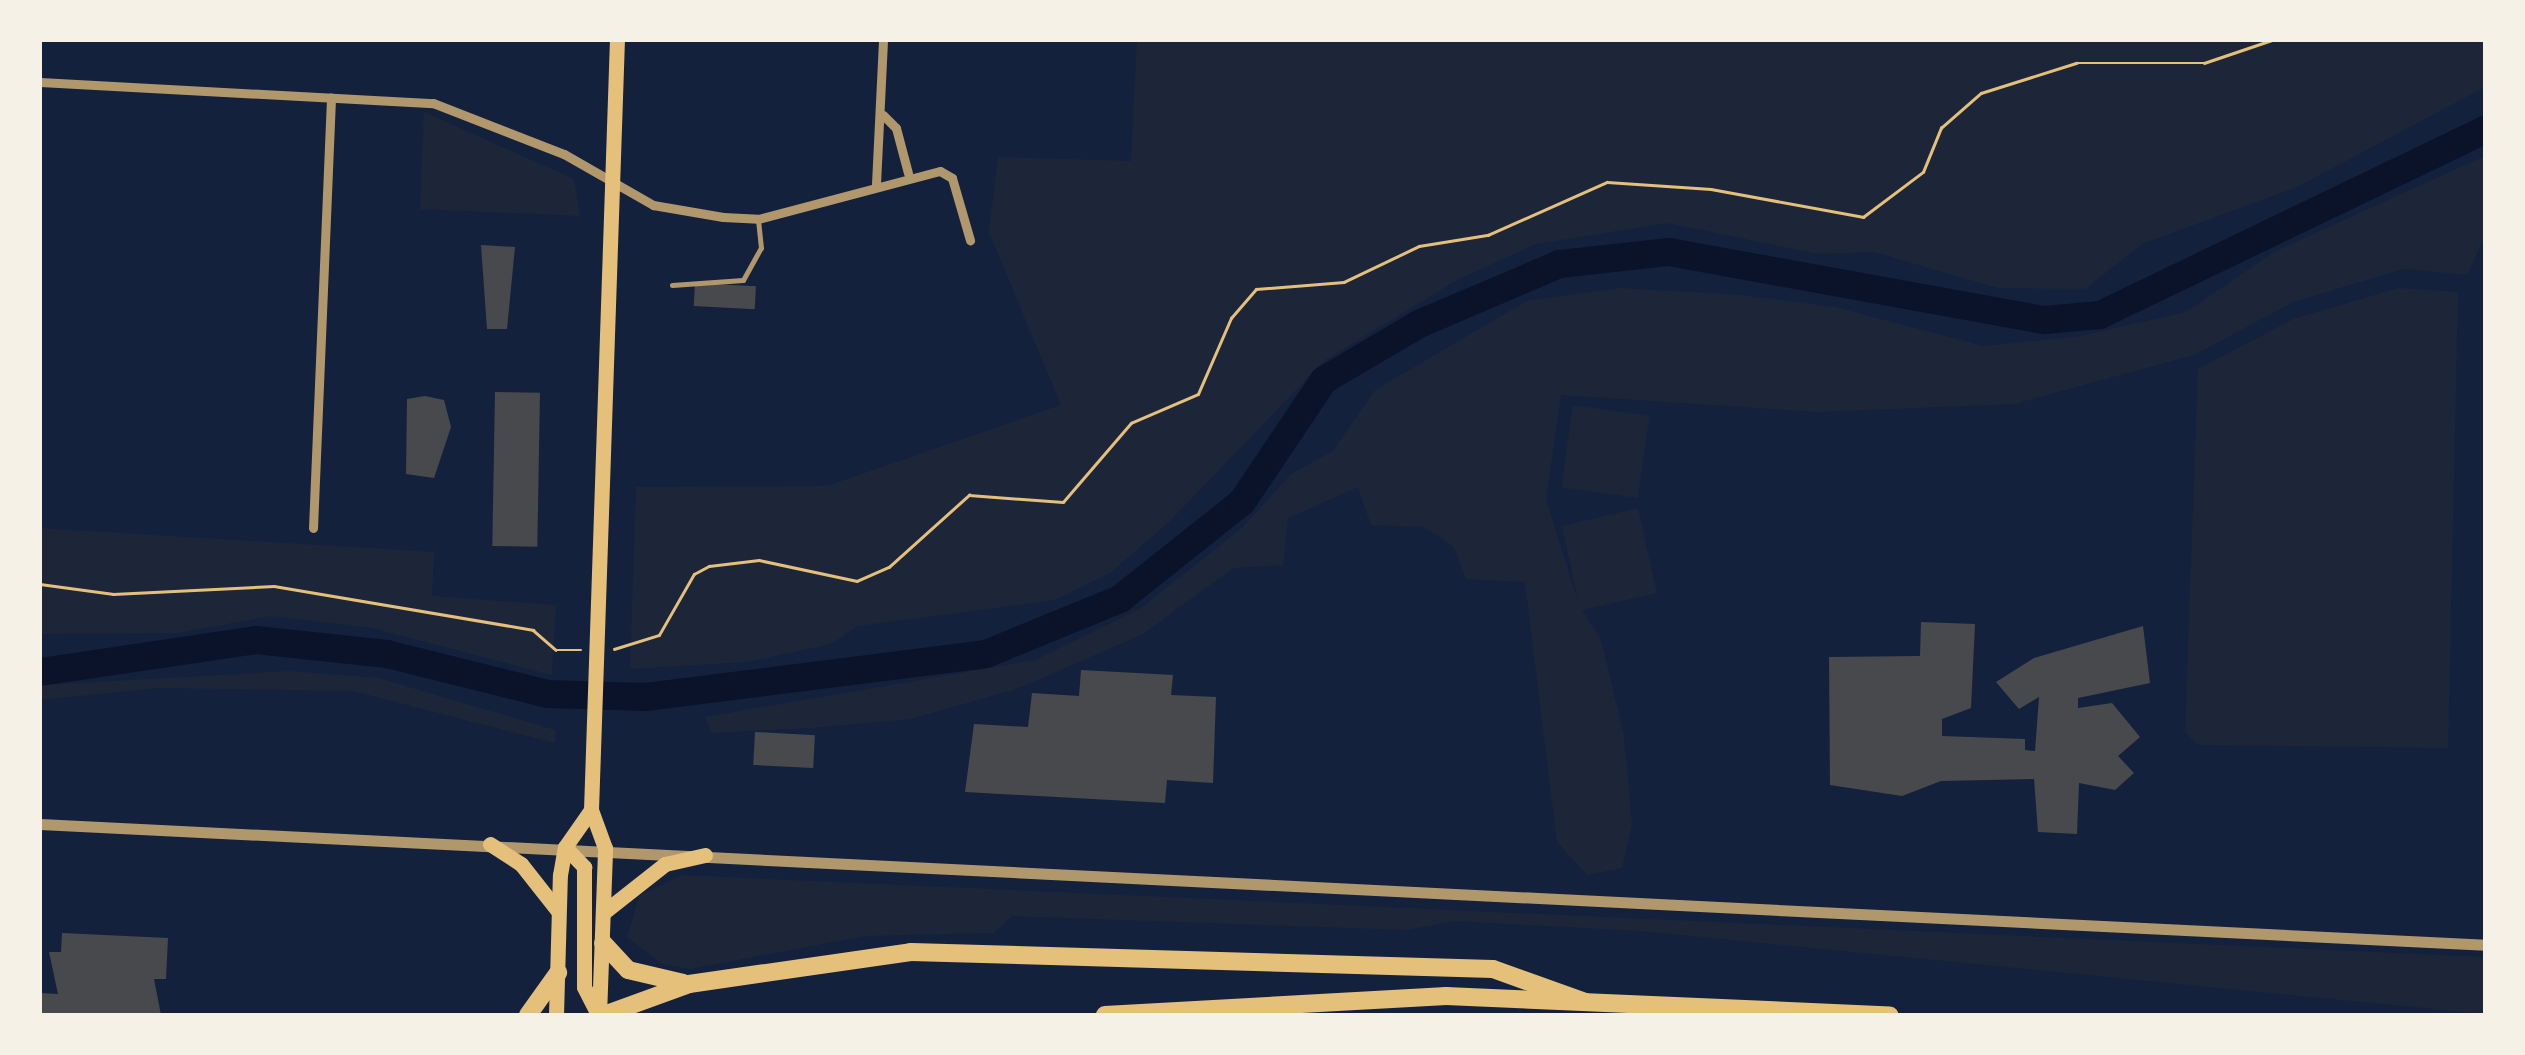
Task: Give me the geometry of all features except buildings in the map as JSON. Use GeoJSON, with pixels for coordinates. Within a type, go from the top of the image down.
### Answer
{"type":"FeatureCollection","features":[{"type":"Feature","properties":{"kind":"highway"},"geometry":{"type":"LineString","coordinates":[[603,944],[628,970],[690,984]]}},
{"type":"Feature","properties":{"kind":"highway"},"geometry":{"type":"LineString","coordinates":[[601,1015],[690,984],[911,952],[1308,960],[1494,969],[1585,1002]]}},
{"type":"Feature","properties":{"kind":"highway"},"geometry":{"type":"LineString","coordinates":[[528,1015],[558,973]]}},
{"type":"Feature","properties":{"kind":"highway"},"geometry":{"type":"LineString","coordinates":[[1106,1015],[1354,997],[1890,1015]]}},
{"type":"Feature","properties":{"kind":"main road"},"geometry":{"type":"LineString","coordinates":[[601,1015],[605,848],[591,810],[617,40]]}},
{"type":"Feature","properties":{"kind":"main road"},"geometry":{"type":"LineString","coordinates":[[556,1015],[558,911],[566,847],[591,810]]}},
{"type":"Feature","properties":{"kind":"main road"},"geometry":{"type":"LineString","coordinates":[[490,844],[521,864],[558,911]]}},
{"type":"Feature","properties":{"kind":"main road"},"geometry":{"type":"LineString","coordinates":[[566,847],[584,867],[584,987],[601,1015]]}},
{"type":"Feature","properties":{"kind":"main road"},"geometry":{"type":"LineString","coordinates":[[604,912],[665,864],[704,856]]}},
{"type":"Feature","properties":{"kind":"street"},"geometry":{"type":"LineString","coordinates":[[876,184],[874,131],[883,115],[884,40]]}},
{"type":"Feature","properties":{"kind":"street"},"geometry":{"type":"LineString","coordinates":[[40,82],[433,103],[484,118],[610,178],[652,204],[758,219],[908,173],[952,178],[970,240]]}},
{"type":"Feature","properties":{"kind":"street"},"geometry":{"type":"LineString","coordinates":[[314,528],[331,97]]}},
{"type":"Feature","properties":{"kind":"street"},"geometry":{"type":"LineString","coordinates":[[883,115],[896,128],[908,173]]}},
{"type":"Feature","properties":{"kind":"street"},"geometry":{"type":"LineString","coordinates":[[40,824],[605,848],[2485,945]]}},
{"type":"Feature","properties":{"kind":"lane"},"geometry":{"type":"LineString","coordinates":[[672,284],[743,280],[761,248],[758,219]]}},
{"type":"Feature","properties":{"kind":"path"},"geometry":{"type":"LineString","coordinates":[[40,584],[113,594],[274,586],[533,630],[556,650],[635,649],[670,624],[694,574],[709,566],[758,560],[857,581],[889,567],[969,495],[1062,502],[1131,424],[1198,394],[1231,318],[1256,289],[1344,282],[1419,246],[1488,235],[1607,182],[1711,189],[1864,217],[1922,172],[1941,128],[1981,93],[2076,63],[2204,63],[2272,40]]}},
{"type":"Feature","properties":{"kind":"shaded area"},"geometry":{"type":"Polygon","coordinates":[[[1137,40],[2485,40],[2485,87],[2297,187],[2142,244],[2085,289],[1998,288],[1874,252],[1818,254],[1667,223],[1536,244],[1459,279],[1325,360],[1168,523],[1110,573],[1055,600],[858,626],[831,644],[747,662],[630,669],[636,487],[827,486],[1061,405],[989,232],[998,157],[1131,161],[1137,40]]]}},
{"type":"Feature","properties":{"kind":"shaded area"},"geometry":{"type":"Polygon","coordinates":[[[424,112],[574,179],[580,216],[420,209],[424,112]]]}},
{"type":"Feature","properties":{"kind":"shaded area"},"geometry":{"type":"Polygon","coordinates":[[[2485,156],[2485,237],[2467,275],[2403,269],[2293,302],[2194,355],[2014,404],[1817,412],[1561,395],[1546,499],[1578,602],[1562,526],[1638,508],[1657,593],[1582,610],[1601,640],[1624,736],[1632,824],[1622,868],[1587,875],[1557,842],[1525,582],[1466,579],[1454,547],[1424,527],[1371,525],[1358,487],[1288,518],[1283,565],[1233,568],[1143,634],[1017,689],[910,719],[811,728],[712,733],[705,717],[1035,660],[1140,609],[1243,527],[1291,474],[1333,451],[1375,390],[1527,301],[1619,288],[1740,295],[1835,307],[1983,346],[2076,337],[2186,312],[2274,252],[2485,156]]]}},
{"type":"Feature","properties":{"kind":"shaded area"},"geometry":{"type":"Polygon","coordinates":[[[2398,288],[2458,292],[2448,748],[2198,745],[2185,732],[2198,369],[2293,319],[2398,288]]]}},
{"type":"Feature","properties":{"kind":"shaded area"},"geometry":{"type":"Polygon","coordinates":[[[1573,405],[1649,416],[1638,498],[1561,487],[1573,405]]]}},
{"type":"Feature","properties":{"kind":"shaded area"},"geometry":{"type":"Polygon","coordinates":[[[40,528],[434,552],[432,596],[556,605],[552,675],[372,628],[271,616],[178,633],[40,634],[40,528]]]}},
{"type":"Feature","properties":{"kind":"shaded area"},"geometry":{"type":"Polygon","coordinates":[[[291,671],[378,678],[555,730],[555,743],[353,691],[159,688],[40,700],[40,685],[291,671]]]}},
{"type":"Feature","properties":{"kind":"shaded area"},"geometry":{"type":"Polygon","coordinates":[[[682,875],[2485,957],[2485,1014],[1641,931],[1456,921],[1406,930],[1012,916],[994,933],[865,936],[690,969],[662,964],[627,937],[639,896],[682,875]]]}},
{"type":"Feature","properties":{"kind":"waterway"},"geometry":{"type":"LineString","coordinates":[[40,672],[256,640],[387,654],[547,694],[646,697],[986,654],[1120,599],[1242,502],[1324,380],[1419,324],[1560,264],[1669,252],[2045,320],[2100,315],[2485,130]]}}]}
